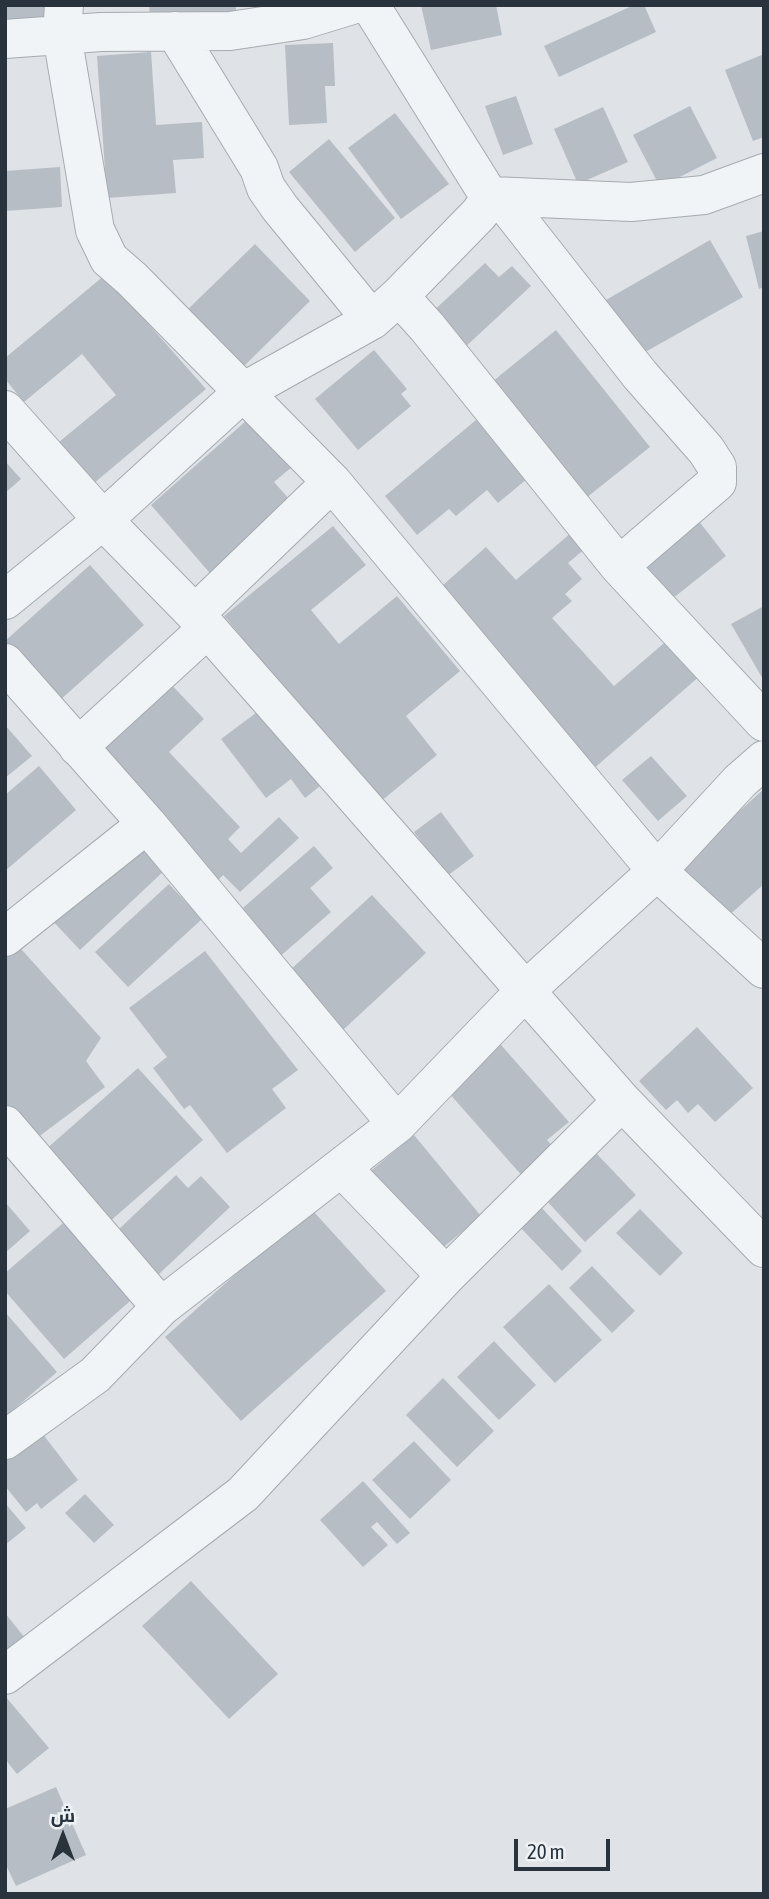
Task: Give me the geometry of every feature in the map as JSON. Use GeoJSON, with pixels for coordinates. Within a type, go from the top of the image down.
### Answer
{"type":"FeatureCollection","features":[{"type":"Feature","properties":{"kind":"street"},"geometry":{"type":"LineString","coordinates":[[5,39],[63,20],[101,32],[230,31],[303,20],[352,5]]}},
{"type":"Feature","properties":{"kind":"street"},"geometry":{"type":"LineString","coordinates":[[370,5],[486,191],[496,197],[640,375],[706,450],[717,467],[717,482],[619,566]]}},
{"type":"Feature","properties":{"kind":"street"},"geometry":{"type":"LineString","coordinates":[[63,20],[94,230],[109,259],[132,279],[331,482],[657,871],[764,969]]}},
{"type":"Feature","properties":{"kind":"street"},"geometry":{"type":"LineString","coordinates":[[175,31],[259,167],[266,188],[280,208],[385,308],[427,327],[619,566],[764,722]]}},
{"type":"Feature","properties":{"kind":"street"},"geometry":{"type":"LineString","coordinates":[[5,600],[103,520],[243,392],[385,308],[496,197],[631,202],[704,195],[764,173]]}},
{"type":"Feature","properties":{"kind":"street"},"geometry":{"type":"LineString","coordinates":[[5,410],[103,520],[201,621],[622,1101],[764,1248]]}},
{"type":"Feature","properties":{"kind":"street"},"geometry":{"type":"LineString","coordinates":[[79,747],[331,482]]}},
{"type":"Feature","properties":{"kind":"street"},"geometry":{"type":"LineString","coordinates":[[5,663],[147,824],[397,1124]]}},
{"type":"Feature","properties":{"kind":"street"},"geometry":{"type":"LineString","coordinates":[[5,1440],[95,1375],[161,1307],[397,1124],[526,990],[657,871],[740,781],[764,760]]}},
{"type":"Feature","properties":{"kind":"street"},"geometry":{"type":"LineString","coordinates":[[5,937],[147,824]]}},
{"type":"Feature","properties":{"kind":"street"},"geometry":{"type":"LineString","coordinates":[[5,1675],[243,1494],[446,1276],[622,1101]]}},
{"type":"Feature","properties":{"kind":"street"},"geometry":{"type":"LineString","coordinates":[[5,1125],[161,1307]]}},
{"type":"Feature","properties":{"kind":"street"},"geometry":{"type":"LineString","coordinates":[[342,1168],[446,1276]]}},
{"type":"Feature","properties":{"kind":"building"},"geometry":{"type":"Polygon","coordinates":[[[5,5],[56,5],[56,23],[5,25],[5,5]]]}},
{"type":"Feature","properties":{"kind":"building"},"geometry":{"type":"Polygon","coordinates":[[[149,5],[236,5],[236,14],[150,17],[149,5]]]}},
{"type":"Feature","properties":{"kind":"building"},"geometry":{"type":"Polygon","coordinates":[[[421,5],[496,5],[502,35],[431,50],[421,5]]]}},
{"type":"Feature","properties":{"kind":"building"},"geometry":{"type":"Polygon","coordinates":[[[634,5],[644,5],[656,32],[559,77],[544,46],[634,5]]]}},
{"type":"Feature","properties":{"kind":"building"},"geometry":{"type":"Polygon","coordinates":[[[333,43],[335,86],[325,86],[327,123],[289,125],[285,45],[333,43]]]}},
{"type":"Feature","properties":{"kind":"building"},"geometry":{"type":"Polygon","coordinates":[[[151,52],[156,125],[202,122],[204,158],[173,160],[176,193],[107,198],[97,56],[151,52]]]}},
{"type":"Feature","properties":{"kind":"building"},"geometry":{"type":"Polygon","coordinates":[[[764,54],[764,137],[753,141],[725,70],[764,54]]]}},
{"type":"Feature","properties":{"kind":"building"},"geometry":{"type":"Polygon","coordinates":[[[516,96],[533,144],[503,155],[485,106],[516,96]]]}},
{"type":"Feature","properties":{"kind":"building"},"geometry":{"type":"Polygon","coordinates":[[[690,106],[717,158],[660,187],[633,135],[690,106]]]}},
{"type":"Feature","properties":{"kind":"building"},"geometry":{"type":"Polygon","coordinates":[[[603,107],[628,162],[578,184],[554,129],[603,107]]]}},
{"type":"Feature","properties":{"kind":"building"},"geometry":{"type":"Polygon","coordinates":[[[395,113],[449,184],[401,219],[348,148],[395,113]]]}},
{"type":"Feature","properties":{"kind":"building"},"geometry":{"type":"Polygon","coordinates":[[[329,139],[395,218],[355,252],[289,172],[329,139]]]}},
{"type":"Feature","properties":{"kind":"building"},"geometry":{"type":"Polygon","coordinates":[[[60,167],[62,207],[5,211],[5,171],[60,167]]]}},
{"type":"Feature","properties":{"kind":"building"},"geometry":{"type":"Polygon","coordinates":[[[764,231],[764,287],[759,289],[746,236],[764,231]]]}},
{"type":"Feature","properties":{"kind":"building"},"geometry":{"type":"Polygon","coordinates":[[[710,240],[743,297],[631,360],[599,304],[710,240]]]}},
{"type":"Feature","properties":{"kind":"building"},"geometry":{"type":"Polygon","coordinates":[[[255,244],[310,301],[238,372],[182,315],[255,244]]]}},
{"type":"Feature","properties":{"kind":"building"},"geometry":{"type":"Polygon","coordinates":[[[485,263],[499,277],[512,266],[531,286],[463,349],[430,314],[485,263]]]}},
{"type":"Feature","properties":{"kind":"building"},"geometry":{"type":"Polygon","coordinates":[[[105,275],[206,389],[93,484],[59,442],[116,395],[82,354],[24,402],[5,379],[5,358],[105,275]]]}},
{"type":"Feature","properties":{"kind":"building"},"geometry":{"type":"Polygon","coordinates":[[[556,330],[650,447],[581,502],[487,386],[556,330]]]}},
{"type":"Feature","properties":{"kind":"building"},"geometry":{"type":"Polygon","coordinates":[[[374,350],[407,389],[401,394],[411,406],[358,450],[315,399],[374,350]]]}},
{"type":"Feature","properties":{"kind":"building"},"geometry":{"type":"Polygon","coordinates":[[[256,412],[299,461],[274,482],[297,508],[215,579],[151,505],[256,412]]]}},
{"type":"Feature","properties":{"kind":"building"},"geometry":{"type":"Polygon","coordinates":[[[476,420],[527,479],[498,503],[487,490],[456,516],[449,509],[417,535],[385,496],[476,420]]]}},
{"type":"Feature","properties":{"kind":"building"},"geometry":{"type":"Polygon","coordinates":[[[5,461],[21,479],[5,493],[5,461]]]}},
{"type":"Feature","properties":{"kind":"building"},"geometry":{"type":"Polygon","coordinates":[[[698,520],[726,556],[667,603],[639,567],[698,520]]]}},
{"type":"Feature","properties":{"kind":"building"},"geometry":{"type":"Polygon","coordinates":[[[333,526],[366,565],[311,610],[339,644],[397,596],[460,671],[406,716],[437,755],[380,802],[224,616],[333,526]]]}},
{"type":"Feature","properties":{"kind":"building"},"geometry":{"type":"Polygon","coordinates":[[[572,532],[586,548],[568,563],[582,579],[565,594],[572,601],[552,618],[614,686],[670,638],[702,674],[591,771],[434,593],[486,547],[516,580],[572,532]]]}},
{"type":"Feature","properties":{"kind":"building"},"geometry":{"type":"Polygon","coordinates":[[[90,565],[144,625],[59,701],[5,641],[90,565]]]}},
{"type":"Feature","properties":{"kind":"building"},"geometry":{"type":"Polygon","coordinates":[[[764,606],[764,681],[731,624],[764,606]]]}},
{"type":"Feature","properties":{"kind":"building"},"geometry":{"type":"Polygon","coordinates":[[[166,679],[204,719],[169,752],[240,827],[228,839],[241,853],[279,817],[299,838],[240,892],[223,875],[212,886],[87,753],[166,679]]]}},
{"type":"Feature","properties":{"kind":"building"},"geometry":{"type":"Polygon","coordinates":[[[264,707],[320,786],[305,798],[291,779],[266,798],[221,739],[264,707]]]}},
{"type":"Feature","properties":{"kind":"building"},"geometry":{"type":"Polygon","coordinates":[[[5,725],[32,756],[5,778],[5,725]]]}},
{"type":"Feature","properties":{"kind":"building"},"geometry":{"type":"Polygon","coordinates":[[[651,756],[687,796],[658,821],[622,780],[651,756]]]}},
{"type":"Feature","properties":{"kind":"building"},"geometry":{"type":"Polygon","coordinates":[[[39,766],[76,810],[5,871],[5,795],[39,766]]]}},
{"type":"Feature","properties":{"kind":"building"},"geometry":{"type":"Polygon","coordinates":[[[764,789],[764,884],[726,918],[678,866],[764,789]]]}},
{"type":"Feature","properties":{"kind":"building"},"geometry":{"type":"Polygon","coordinates":[[[441,812],[474,856],[447,876],[414,832],[441,812]]]}},
{"type":"Feature","properties":{"kind":"building"},"geometry":{"type":"Polygon","coordinates":[[[134,835],[166,869],[80,950],[48,916],[134,835]]]}},
{"type":"Feature","properties":{"kind":"building"},"geometry":{"type":"Polygon","coordinates":[[[314,846],[333,868],[310,888],[331,912],[269,966],[229,920],[314,846]]]}},
{"type":"Feature","properties":{"kind":"building"},"geometry":{"type":"Polygon","coordinates":[[[169,884],[202,919],[128,987],[95,952],[169,884]]]}},
{"type":"Feature","properties":{"kind":"building"},"geometry":{"type":"Polygon","coordinates":[[[372,895],[426,953],[343,1030],[289,971],[372,895]]]}},
{"type":"Feature","properties":{"kind":"building"},"geometry":{"type":"Polygon","coordinates":[[[14,941],[101,1038],[86,1061],[105,1087],[37,1138],[5,1104],[5,949],[14,941]]]}},
{"type":"Feature","properties":{"kind":"building"},"geometry":{"type":"Polygon","coordinates":[[[205,951],[298,1070],[272,1089],[286,1108],[227,1153],[190,1105],[184,1109],[153,1068],[167,1057],[129,1008],[205,951]]]}},
{"type":"Feature","properties":{"kind":"building"},"geometry":{"type":"Polygon","coordinates":[[[697,1027],[753,1088],[715,1122],[698,1104],[688,1113],[677,1100],[666,1110],[639,1081],[697,1027]]]}},
{"type":"Feature","properties":{"kind":"building"},"geometry":{"type":"Polygon","coordinates":[[[494,1037],[569,1122],[547,1140],[556,1150],[524,1178],[441,1084],[494,1037]]]}},
{"type":"Feature","properties":{"kind":"building"},"geometry":{"type":"Polygon","coordinates":[[[138,1068],[203,1140],[108,1223],[44,1151],[138,1068]]]}},
{"type":"Feature","properties":{"kind":"building"},"geometry":{"type":"Polygon","coordinates":[[[414,1135],[481,1216],[434,1255],[367,1174],[414,1135]]]}},
{"type":"Feature","properties":{"kind":"building"},"geometry":{"type":"Polygon","coordinates":[[[595,1152],[636,1195],[585,1242],[544,1198],[595,1152]]]}},
{"type":"Feature","properties":{"kind":"building"},"geometry":{"type":"Polygon","coordinates":[[[176,1175],[188,1188],[201,1176],[230,1207],[158,1275],[117,1231],[176,1175]]]}},
{"type":"Feature","properties":{"kind":"building"},"geometry":{"type":"Polygon","coordinates":[[[304,1201],[386,1291],[241,1421],[165,1337],[246,1265],[304,1201]]]}},
{"type":"Feature","properties":{"kind":"building"},"geometry":{"type":"Polygon","coordinates":[[[5,1202],[30,1231],[5,1253],[5,1202]]]}},
{"type":"Feature","properties":{"kind":"building"},"geometry":{"type":"Polygon","coordinates":[[[539,1205],[582,1251],[562,1271],[518,1225],[539,1205]]]}},
{"type":"Feature","properties":{"kind":"building"},"geometry":{"type":"Polygon","coordinates":[[[640,1209],[683,1253],[660,1276],[616,1233],[640,1209]]]}},
{"type":"Feature","properties":{"kind":"building"},"geometry":{"type":"Polygon","coordinates":[[[69,1218],[137,1295],[64,1359],[5,1291],[5,1273],[69,1218]]]}},
{"type":"Feature","properties":{"kind":"building"},"geometry":{"type":"Polygon","coordinates":[[[592,1266],[635,1311],[612,1333],[569,1288],[592,1266]]]}},
{"type":"Feature","properties":{"kind":"building"},"geometry":{"type":"Polygon","coordinates":[[[549,1284],[602,1340],[555,1383],[503,1327],[549,1284]]]}},
{"type":"Feature","properties":{"kind":"building"},"geometry":{"type":"Polygon","coordinates":[[[5,1312],[57,1372],[5,1417],[5,1312]]]}},
{"type":"Feature","properties":{"kind":"building"},"geometry":{"type":"Polygon","coordinates":[[[494,1341],[536,1385],[499,1420],[457,1377],[494,1341]]]}},
{"type":"Feature","properties":{"kind":"building"},"geometry":{"type":"Polygon","coordinates":[[[443,1378],[494,1431],[457,1467],[406,1415],[443,1378]]]}},
{"type":"Feature","properties":{"kind":"building"},"geometry":{"type":"Polygon","coordinates":[[[42,1433],[78,1480],[41,1509],[37,1503],[26,1512],[5,1486],[5,1461],[42,1433]]]}},
{"type":"Feature","properties":{"kind":"building"},"geometry":{"type":"Polygon","coordinates":[[[414,1441],[451,1480],[410,1519],[372,1480],[414,1441]]]}},
{"type":"Feature","properties":{"kind":"building"},"geometry":{"type":"Polygon","coordinates":[[[363,1481],[410,1533],[397,1544],[377,1522],[371,1527],[388,1545],[363,1567],[320,1520],[363,1481]]]}},
{"type":"Feature","properties":{"kind":"building"},"geometry":{"type":"Polygon","coordinates":[[[85,1494],[114,1525],[94,1543],[65,1513],[85,1494]]]}},
{"type":"Feature","properties":{"kind":"building"},"geometry":{"type":"Polygon","coordinates":[[[5,1503],[26,1528],[5,1545],[5,1503]]]}},
{"type":"Feature","properties":{"kind":"building"},"geometry":{"type":"Polygon","coordinates":[[[191,1581],[278,1674],[229,1719],[142,1626],[191,1581]]]}},
{"type":"Feature","properties":{"kind":"building"},"geometry":{"type":"Polygon","coordinates":[[[5,1613],[25,1638],[5,1654],[5,1613]]]}},
{"type":"Feature","properties":{"kind":"building"},"geometry":{"type":"Polygon","coordinates":[[[5,1696],[49,1748],[17,1774],[5,1759],[5,1696]]]}},
{"type":"Feature","properties":{"kind":"building"},"geometry":{"type":"Polygon","coordinates":[[[56,1787],[86,1855],[16,1886],[5,1863],[5,1809],[56,1787]]]}}]}
